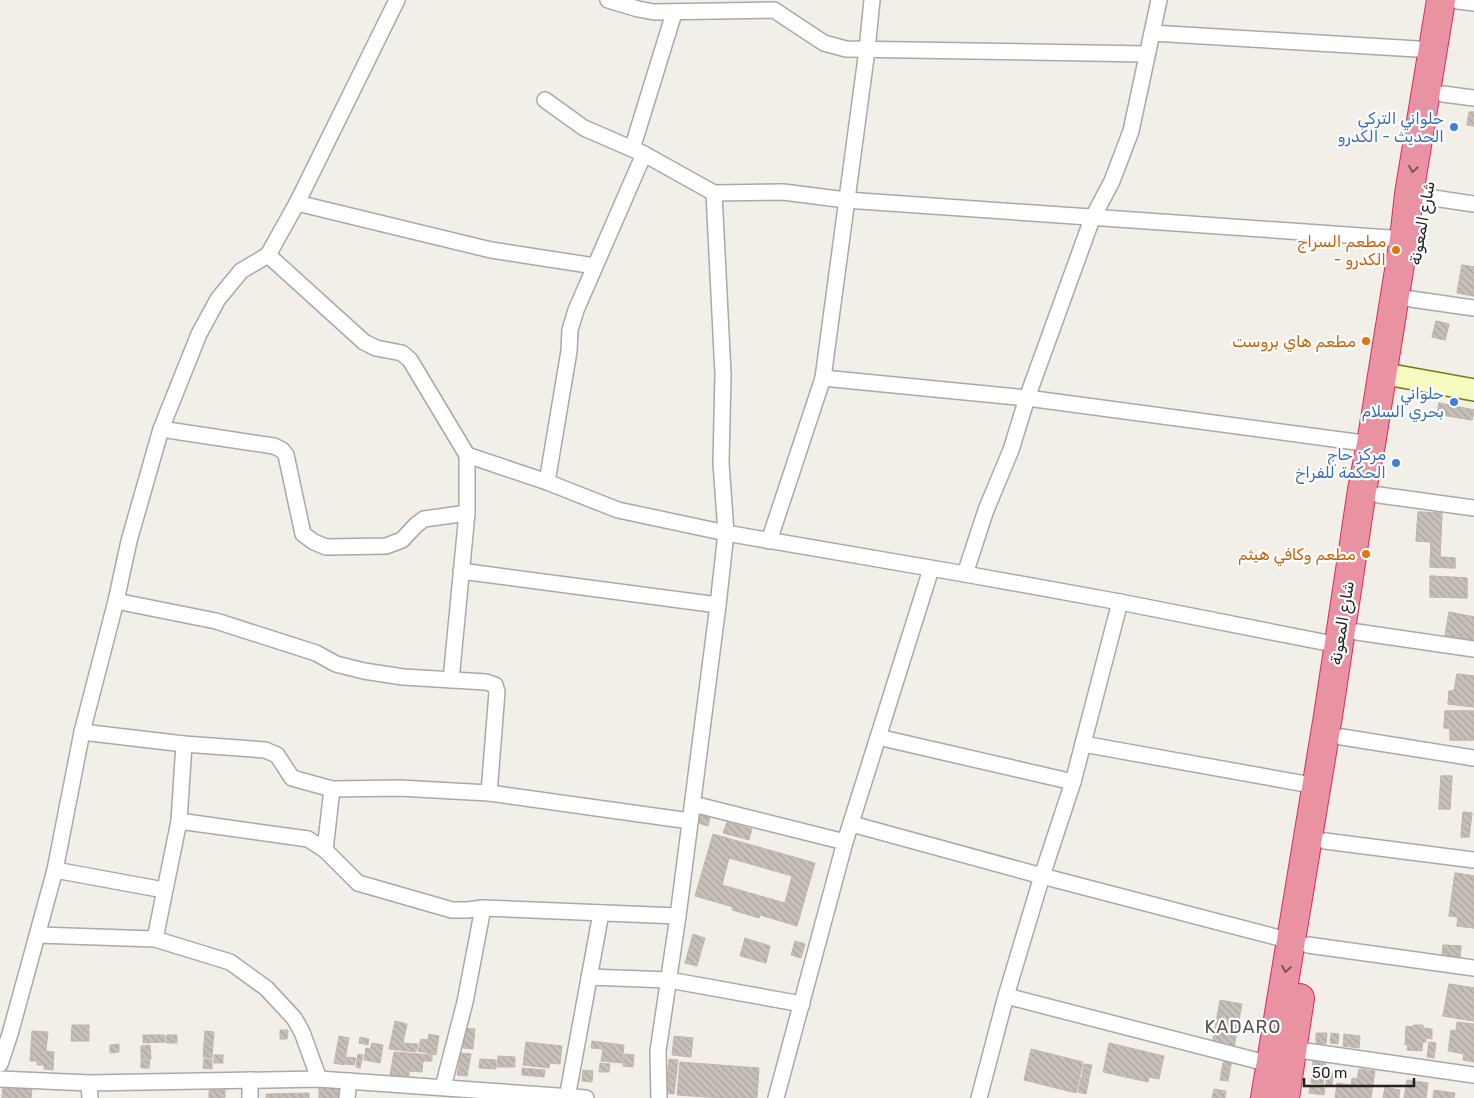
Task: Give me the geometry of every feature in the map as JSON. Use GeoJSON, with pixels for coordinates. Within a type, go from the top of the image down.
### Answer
{"type":"FeatureCollection","features":[{"type":"Feature","properties":{"kind":"highway","name":"شارع المعونة"},"geometry":{"type":"LineString","coordinates":[[1265,1098],[1281,1056],[1306,901],[1317,786],[1379,495],[1409,194],[1434,50],[1458,1]]}},
{"type":"Feature","properties":{"kind":"highway","name":"شارع المعونة"},"geometry":{"type":"LineString","coordinates":[[1306,901],[1325,841],[1342,737],[1347,639],[1362,490],[1371,444],[1411,299],[1418,243],[1458,1]]}},
{"type":"Feature","properties":{"kind":"highway","name":"شارع المعونة"},"geometry":{"type":"LineString","coordinates":[[1281,1056],[1285,1098]]}},
{"type":"Feature","properties":{"kind":"street"},"geometry":{"type":"LineString","coordinates":[[0,1064],[5,1033],[38,935],[55,870],[82,732],[116,601],[129,540],[161,429],[199,334],[218,299],[242,271],[268,255],[297,202],[398,0]]}},
{"type":"Feature","properties":{"kind":"street"},"geometry":{"type":"LineString","coordinates":[[608,0],[638,9],[674,12],[772,5],[824,42],[846,49],[1147,54]]}},
{"type":"Feature","properties":{"kind":"street"},"geometry":{"type":"LineString","coordinates":[[769,541],[823,378],[872,0]]}},
{"type":"Feature","properties":{"kind":"street"},"geometry":{"type":"LineString","coordinates":[[965,574],[986,510],[1011,450],[1027,398],[1092,219],[1112,181],[1131,131],[1159,0]]}},
{"type":"Feature","properties":{"kind":"street"},"geometry":{"type":"LineString","coordinates":[[547,482],[570,330],[576,310],[596,266],[638,152],[674,12]]}},
{"type":"Feature","properties":{"kind":"street"},"geometry":{"type":"LineString","coordinates":[[1152,33],[1434,50]]}},
{"type":"Feature","properties":{"kind":"street"},"geometry":{"type":"LineString","coordinates":[[1443,94],[1474,98]]}},
{"type":"Feature","properties":{"kind":"street"},"geometry":{"type":"LineString","coordinates":[[545,100],[584,128],[638,152],[714,193],[784,192],[846,200],[1092,219],[1404,239]]}},
{"type":"Feature","properties":{"kind":"street"},"geometry":{"type":"LineString","coordinates":[[658,1098],[658,1051],[678,916],[726,534],[721,464],[723,374],[714,193]]}},
{"type":"Feature","properties":{"kind":"street"},"geometry":{"type":"LineString","coordinates":[[1427,197],[1474,204]]}},
{"type":"Feature","properties":{"kind":"street"},"geometry":{"type":"LineString","coordinates":[[297,202],[491,250],[596,266]]}},
{"type":"Feature","properties":{"kind":"street"},"geometry":{"type":"LineString","coordinates":[[268,255],[364,342],[376,348],[402,354],[410,360],[467,455],[468,513],[451,680]]}},
{"type":"Feature","properties":{"kind":"street"},"geometry":{"type":"LineString","coordinates":[[1411,299],[1474,308]]}},
{"type":"Feature","properties":{"kind":"street"},"geometry":{"type":"LineString","coordinates":[[1390,374],[1474,390]]}},
{"type":"Feature","properties":{"kind":"street"},"geometry":{"type":"LineString","coordinates":[[823,378],[1027,398],[1371,444]]}},
{"type":"Feature","properties":{"kind":"street"},"geometry":{"type":"LineString","coordinates":[[161,429],[274,446],[282,450],[286,455],[303,534],[314,542],[326,547],[386,546],[402,540],[424,519],[468,513]]}},
{"type":"Feature","properties":{"kind":"street"},"geometry":{"type":"LineString","coordinates":[[467,455],[547,482],[618,510],[726,534],[1347,639],[1474,649]]}},
{"type":"Feature","properties":{"kind":"street"},"geometry":{"type":"LineString","coordinates":[[1379,495],[1474,508]]}},
{"type":"Feature","properties":{"kind":"street"},"geometry":{"type":"LineString","coordinates":[[776,1098],[845,842],[931,569]]}},
{"type":"Feature","properties":{"kind":"street"},"geometry":{"type":"LineString","coordinates":[[461,571],[718,605]]}},
{"type":"Feature","properties":{"kind":"street"},"geometry":{"type":"LineString","coordinates":[[116,601],[216,621],[316,653],[336,664],[364,672],[403,677],[486,682],[495,685],[489,793]]}},
{"type":"Feature","properties":{"kind":"street"},"geometry":{"type":"LineString","coordinates":[[979,1098],[1006,996],[1042,876],[1074,782],[1120,602]]}},
{"type":"Feature","properties":{"kind":"street"},"geometry":{"type":"LineString","coordinates":[[82,732],[184,744],[265,750],[277,755],[292,778],[332,789],[399,788],[489,793],[690,821]]}},
{"type":"Feature","properties":{"kind":"street"},"geometry":{"type":"LineString","coordinates":[[878,737],[1074,782]]}},
{"type":"Feature","properties":{"kind":"street"},"geometry":{"type":"LineString","coordinates":[[1342,737],[1474,758]]}},
{"type":"Feature","properties":{"kind":"street"},"geometry":{"type":"LineString","coordinates":[[155,939],[179,821],[184,744]]}},
{"type":"Feature","properties":{"kind":"street"},"geometry":{"type":"LineString","coordinates":[[1083,744],[1317,786]]}},
{"type":"Feature","properties":{"kind":"street"},"geometry":{"type":"LineString","coordinates":[[325,850],[332,789]]}},
{"type":"Feature","properties":{"kind":"street"},"geometry":{"type":"LineString","coordinates":[[692,804],[845,842]]}},
{"type":"Feature","properties":{"kind":"street"},"geometry":{"type":"LineString","coordinates":[[179,821],[308,839],[325,850],[358,883],[452,910],[483,908],[678,916]]}},
{"type":"Feature","properties":{"kind":"street"},"geometry":{"type":"LineString","coordinates":[[852,824],[1299,943],[1474,968]]}},
{"type":"Feature","properties":{"kind":"street"},"geometry":{"type":"LineString","coordinates":[[1325,841],[1474,860]]}},
{"type":"Feature","properties":{"kind":"street"},"geometry":{"type":"LineString","coordinates":[[55,870],[164,890]]}},
{"type":"Feature","properties":{"kind":"street"},"geometry":{"type":"LineString","coordinates":[[443,1087],[465,1002],[483,908]]}},
{"type":"Feature","properties":{"kind":"street"},"geometry":{"type":"LineString","coordinates":[[567,1097],[601,913]]}},
{"type":"Feature","properties":{"kind":"street"},"geometry":{"type":"LineString","coordinates":[[38,935],[155,939],[230,962],[266,988],[294,1018],[302,1032],[319,1079]]}},
{"type":"Feature","properties":{"kind":"street"},"geometry":{"type":"LineString","coordinates":[[589,977],[669,980],[802,1004]]}},
{"type":"Feature","properties":{"kind":"street"},"geometry":{"type":"LineString","coordinates":[[1006,996],[1281,1056],[1474,1075]]}},
{"type":"Feature","properties":{"kind":"street"},"geometry":{"type":"LineString","coordinates":[[0,1079],[90,1090],[250,1080],[319,1079],[586,1098]]}},
{"type":"Feature","properties":{"kind":"street"},"geometry":{"type":"LineString","coordinates":[[250,1080],[250,1098]]}},
{"type":"Feature","properties":{"kind":"street"},"geometry":{"type":"LineString","coordinates":[[347,1098],[349,1081]]}},
{"type":"Feature","properties":{"kind":"building"},"geometry":{"type":"Polygon","coordinates":[[[1469,112],[1474,112],[1474,126],[1467,125],[1469,112]]]}},
{"type":"Feature","properties":{"kind":"building"},"geometry":{"type":"Polygon","coordinates":[[[1469,112],[1474,112],[1474,126],[1467,125],[1469,112]]]}},
{"type":"Feature","properties":{"kind":"building"},"geometry":{"type":"Polygon","coordinates":[[[1462,265],[1474,267],[1474,296],[1457,293],[1462,265]]]}},
{"type":"Feature","properties":{"kind":"building"},"geometry":{"type":"Polygon","coordinates":[[[1462,265],[1474,267],[1474,296],[1457,293],[1462,265]]]}},
{"type":"Feature","properties":{"kind":"building"},"geometry":{"type":"Polygon","coordinates":[[[1436,321],[1449,324],[1445,340],[1432,337],[1436,321]]]}},
{"type":"Feature","properties":{"kind":"building"},"geometry":{"type":"Polygon","coordinates":[[[1436,321],[1449,324],[1445,340],[1432,337],[1436,321]]]}},
{"type":"Feature","properties":{"kind":"building"},"geometry":{"type":"Polygon","coordinates":[[[1439,403],[1474,410],[1472,420],[1437,414],[1439,403]]]}},
{"type":"Feature","properties":{"kind":"building"},"geometry":{"type":"Polygon","coordinates":[[[1439,403],[1474,410],[1472,420],[1437,414],[1439,403]]]}},
{"type":"Feature","properties":{"kind":"building"},"geometry":{"type":"Polygon","coordinates":[[[1418,512],[1442,513],[1440,557],[1455,558],[1455,568],[1430,567],[1431,542],[1416,541],[1418,512]]]}},
{"type":"Feature","properties":{"kind":"building"},"geometry":{"type":"Polygon","coordinates":[[[1418,512],[1442,513],[1440,557],[1455,558],[1455,568],[1430,567],[1431,542],[1416,541],[1418,512]]]}},
{"type":"Feature","properties":{"kind":"building"},"geometry":{"type":"Polygon","coordinates":[[[1430,576],[1467,578],[1467,598],[1430,597],[1430,576]]]}},
{"type":"Feature","properties":{"kind":"building"},"geometry":{"type":"Polygon","coordinates":[[[1430,576],[1467,578],[1467,598],[1430,597],[1430,576]]]}},
{"type":"Feature","properties":{"kind":"building"},"geometry":{"type":"Polygon","coordinates":[[[1449,612],[1474,617],[1473,642],[1445,636],[1449,612]]]}},
{"type":"Feature","properties":{"kind":"building"},"geometry":{"type":"Polygon","coordinates":[[[1449,612],[1474,617],[1473,642],[1445,636],[1449,612]]]}},
{"type":"Feature","properties":{"kind":"building"},"geometry":{"type":"Polygon","coordinates":[[[1457,674],[1474,676],[1474,707],[1448,704],[1449,691],[1454,691],[1457,674]]]}},
{"type":"Feature","properties":{"kind":"building"},"geometry":{"type":"Polygon","coordinates":[[[1457,674],[1474,676],[1474,707],[1448,704],[1449,691],[1454,691],[1457,674]]]}},
{"type":"Feature","properties":{"kind":"building"},"geometry":{"type":"Polygon","coordinates":[[[1445,711],[1474,711],[1474,740],[1450,740],[1450,728],[1444,728],[1445,711]]]}},
{"type":"Feature","properties":{"kind":"building"},"geometry":{"type":"Polygon","coordinates":[[[1445,711],[1474,711],[1474,740],[1450,740],[1450,728],[1444,728],[1445,711]]]}},
{"type":"Feature","properties":{"kind":"building"},"geometry":{"type":"Polygon","coordinates":[[[1441,776],[1452,776],[1450,809],[1439,809],[1441,776]]]}},
{"type":"Feature","properties":{"kind":"building"},"geometry":{"type":"Polygon","coordinates":[[[1441,776],[1452,776],[1450,809],[1439,809],[1441,776]]]}},
{"type":"Feature","properties":{"kind":"building"},"geometry":{"type":"Polygon","coordinates":[[[1463,812],[1472,813],[1469,837],[1461,837],[1463,812]]]}},
{"type":"Feature","properties":{"kind":"building"},"geometry":{"type":"Polygon","coordinates":[[[1463,812],[1472,813],[1469,837],[1461,837],[1463,812]]]}},
{"type":"Feature","properties":{"kind":"building"},"geometry":{"type":"Polygon","coordinates":[[[700,815],[710,817],[708,826],[698,823],[700,815]]]}},
{"type":"Feature","properties":{"kind":"building"},"geometry":{"type":"Polygon","coordinates":[[[727,822],[752,829],[749,840],[723,833],[727,822]]]}},
{"type":"Feature","properties":{"kind":"building"},"geometry":{"type":"Polygon","coordinates":[[[713,834],[815,863],[797,926],[760,915],[759,918],[732,910],[733,907],[695,896],[713,834]],[[729,858],[722,885],[785,903],[792,876],[729,858]]]}},
{"type":"Feature","properties":{"kind":"building"},"geometry":{"type":"Polygon","coordinates":[[[1455,873],[1474,876],[1474,928],[1457,926],[1458,917],[1449,916],[1455,873]]]}},
{"type":"Feature","properties":{"kind":"building"},"geometry":{"type":"Polygon","coordinates":[[[1455,873],[1474,876],[1474,928],[1457,926],[1458,917],[1449,916],[1455,873]]]}},
{"type":"Feature","properties":{"kind":"building"},"geometry":{"type":"Polygon","coordinates":[[[693,934],[705,938],[697,966],[685,963],[693,934]]]}},
{"type":"Feature","properties":{"kind":"building"},"geometry":{"type":"Polygon","coordinates":[[[745,938],[770,946],[766,963],[740,956],[745,938]]]}},
{"type":"Feature","properties":{"kind":"building"},"geometry":{"type":"Polygon","coordinates":[[[795,941],[805,944],[801,958],[791,955],[795,941]]]}},
{"type":"Feature","properties":{"kind":"building"},"geometry":{"type":"Polygon","coordinates":[[[1443,945],[1461,946],[1460,958],[1442,957],[1443,945]]]}},
{"type":"Feature","properties":{"kind":"building"},"geometry":{"type":"Polygon","coordinates":[[[1443,945],[1461,946],[1460,958],[1442,957],[1443,945]]]}},
{"type":"Feature","properties":{"kind":"building"},"geometry":{"type":"Polygon","coordinates":[[[1449,984],[1474,988],[1474,1021],[1443,1016],[1449,984]]]}},
{"type":"Feature","properties":{"kind":"building"},"geometry":{"type":"Polygon","coordinates":[[[1449,984],[1474,988],[1474,1021],[1443,1016],[1449,984]]]}},
{"type":"Feature","properties":{"kind":"building"},"geometry":{"type":"Polygon","coordinates":[[[1220,1000],[1242,1004],[1234,1048],[1212,1044],[1220,1000]]]}},
{"type":"Feature","properties":{"kind":"building"},"geometry":{"type":"Polygon","coordinates":[[[395,1021],[407,1024],[403,1043],[418,1044],[416,1052],[389,1049],[395,1021]]]}},
{"type":"Feature","properties":{"kind":"building"},"geometry":{"type":"Polygon","coordinates":[[[1457,1022],[1474,1024],[1474,1062],[1463,1060],[1464,1054],[1448,1051],[1451,1030],[1456,1031],[1457,1022]]]}},
{"type":"Feature","properties":{"kind":"building"},"geometry":{"type":"Polygon","coordinates":[[[72,1025],[89,1025],[89,1041],[71,1041],[72,1025]]]}},
{"type":"Feature","properties":{"kind":"building"},"geometry":{"type":"Polygon","coordinates":[[[1413,1025],[1423,1025],[1423,1028],[1432,1029],[1432,1039],[1426,1038],[1426,1042],[1423,1042],[1422,1051],[1407,1050],[1408,1045],[1405,1045],[1406,1026],[1413,1027],[1413,1025]]]}},
{"type":"Feature","properties":{"kind":"building"},"geometry":{"type":"Polygon","coordinates":[[[465,1028],[475,1029],[473,1049],[463,1048],[465,1028]]]}},
{"type":"Feature","properties":{"kind":"building"},"geometry":{"type":"Polygon","coordinates":[[[280,1030],[288,1030],[287,1039],[280,1039],[280,1030]]]}},
{"type":"Feature","properties":{"kind":"building"},"geometry":{"type":"Polygon","coordinates":[[[32,1031],[48,1032],[46,1051],[54,1052],[53,1070],[44,1069],[44,1065],[37,1065],[37,1061],[30,1061],[32,1031]]]}},
{"type":"Feature","properties":{"kind":"building"},"geometry":{"type":"Polygon","coordinates":[[[205,1031],[214,1032],[212,1058],[203,1057],[205,1031]]]}},
{"type":"Feature","properties":{"kind":"building"},"geometry":{"type":"Polygon","coordinates":[[[1316,1033],[1327,1033],[1326,1044],[1316,1044],[1316,1033]]]}},
{"type":"Feature","properties":{"kind":"building"},"geometry":{"type":"Polygon","coordinates":[[[1331,1033],[1339,1034],[1338,1044],[1330,1043],[1331,1033]]]}},
{"type":"Feature","properties":{"kind":"building"},"geometry":{"type":"Polygon","coordinates":[[[429,1034],[439,1036],[436,1055],[418,1051],[421,1039],[428,1040],[429,1034]]]}},
{"type":"Feature","properties":{"kind":"building"},"geometry":{"type":"Polygon","coordinates":[[[1344,1034],[1360,1036],[1359,1048],[1343,1046],[1344,1034]]]}},
{"type":"Feature","properties":{"kind":"building"},"geometry":{"type":"Polygon","coordinates":[[[143,1035],[165,1035],[165,1042],[143,1043],[143,1035]]]}},
{"type":"Feature","properties":{"kind":"building"},"geometry":{"type":"Polygon","coordinates":[[[167,1035],[177,1035],[177,1043],[166,1043],[167,1035]]]}},
{"type":"Feature","properties":{"kind":"building"},"geometry":{"type":"Polygon","coordinates":[[[339,1036],[349,1038],[344,1065],[334,1063],[339,1036]]]}},
{"type":"Feature","properties":{"kind":"building"},"geometry":{"type":"Polygon","coordinates":[[[674,1036],[693,1038],[691,1057],[672,1055],[674,1036]]]}},
{"type":"Feature","properties":{"kind":"building"},"geometry":{"type":"Polygon","coordinates":[[[360,1037],[369,1039],[368,1045],[359,1043],[360,1037]]]}},
{"type":"Feature","properties":{"kind":"building"},"geometry":{"type":"Polygon","coordinates":[[[592,1041],[624,1045],[622,1063],[601,1061],[603,1049],[591,1048],[592,1041]]]}},
{"type":"Feature","properties":{"kind":"building"},"geometry":{"type":"Polygon","coordinates":[[[526,1042],[562,1046],[560,1064],[550,1063],[549,1068],[523,1065],[526,1042]]]}},
{"type":"Feature","properties":{"kind":"building"},"geometry":{"type":"Polygon","coordinates":[[[1429,1042],[1436,1043],[1434,1058],[1427,1057],[1429,1042]]]}},
{"type":"Feature","properties":{"kind":"building"},"geometry":{"type":"Polygon","coordinates":[[[372,1043],[383,1045],[380,1063],[364,1060],[366,1048],[370,1049],[372,1043]]]}},
{"type":"Feature","properties":{"kind":"building"},"geometry":{"type":"Polygon","coordinates":[[[1109,1043],[1164,1056],[1159,1079],[1149,1077],[1148,1082],[1103,1072],[1109,1043]]]}},
{"type":"Feature","properties":{"kind":"building"},"geometry":{"type":"Polygon","coordinates":[[[119,1044],[119,1052],[110,1053],[110,1045],[119,1044]]]}},
{"type":"Feature","properties":{"kind":"building"},"geometry":{"type":"Polygon","coordinates":[[[150,1045],[151,1059],[141,1059],[141,1046],[150,1045]]]}},
{"type":"Feature","properties":{"kind":"building"},"geometry":{"type":"Polygon","coordinates":[[[1031,1049],[1083,1062],[1076,1093],[1024,1080],[1031,1049]]]}},
{"type":"Feature","properties":{"kind":"building"},"geometry":{"type":"Polygon","coordinates":[[[394,1052],[432,1055],[432,1061],[423,1061],[422,1072],[409,1071],[409,1076],[390,1075],[394,1052]]]}},
{"type":"Feature","properties":{"kind":"building"},"geometry":{"type":"Polygon","coordinates":[[[461,1053],[471,1054],[467,1076],[457,1075],[461,1053]]]}},
{"type":"Feature","properties":{"kind":"building"},"geometry":{"type":"Polygon","coordinates":[[[358,1054],[363,1055],[360,1068],[356,1067],[358,1054]]]}},
{"type":"Feature","properties":{"kind":"building"},"geometry":{"type":"Polygon","coordinates":[[[624,1054],[634,1055],[633,1067],[623,1066],[624,1054]]]}},
{"type":"Feature","properties":{"kind":"building"},"geometry":{"type":"Polygon","coordinates":[[[214,1055],[223,1055],[223,1063],[214,1063],[214,1055]]]}},
{"type":"Feature","properties":{"kind":"building"},"geometry":{"type":"Polygon","coordinates":[[[498,1056],[515,1057],[515,1067],[497,1067],[498,1056]]]}},
{"type":"Feature","properties":{"kind":"building"},"geometry":{"type":"Polygon","coordinates":[[[347,1057],[356,1058],[354,1065],[345,1064],[347,1057]]]}},
{"type":"Feature","properties":{"kind":"building"},"geometry":{"type":"Polygon","coordinates":[[[1224,1058],[1232,1059],[1228,1081],[1220,1080],[1224,1058]]]}},
{"type":"Feature","properties":{"kind":"building"},"geometry":{"type":"Polygon","coordinates":[[[204,1059],[212,1059],[212,1069],[203,1068],[204,1059]]]}},
{"type":"Feature","properties":{"kind":"building"},"geometry":{"type":"Polygon","coordinates":[[[480,1059],[496,1060],[496,1069],[479,1068],[480,1059]]]}},
{"type":"Feature","properties":{"kind":"building"},"geometry":{"type":"Polygon","coordinates":[[[669,1059],[678,1060],[674,1094],[666,1093],[669,1059]]]}},
{"type":"Feature","properties":{"kind":"building"},"geometry":{"type":"Polygon","coordinates":[[[141,1060],[150,1060],[149,1068],[141,1068],[141,1060]]]}},
{"type":"Feature","properties":{"kind":"building"},"geometry":{"type":"Polygon","coordinates":[[[1313,1060],[1326,1062],[1323,1084],[1311,1083],[1313,1060]]]}},
{"type":"Feature","properties":{"kind":"building"},"geometry":{"type":"Polygon","coordinates":[[[680,1062],[759,1068],[757,1098],[677,1095],[680,1062]]]}},
{"type":"Feature","properties":{"kind":"building"},"geometry":{"type":"Polygon","coordinates":[[[600,1063],[610,1064],[609,1072],[599,1072],[600,1063]]]}},
{"type":"Feature","properties":{"kind":"building"},"geometry":{"type":"Polygon","coordinates":[[[1084,1064],[1092,1065],[1089,1078],[1082,1076],[1084,1064]]]}},
{"type":"Feature","properties":{"kind":"building"},"geometry":{"type":"Polygon","coordinates":[[[522,1068],[545,1070],[544,1077],[522,1075],[522,1068]]]}},
{"type":"Feature","properties":{"kind":"building"},"geometry":{"type":"Polygon","coordinates":[[[1359,1069],[1375,1071],[1371,1098],[1335,1098],[1337,1083],[1351,1085],[1352,1078],[1357,1079],[1359,1069]]]}},
{"type":"Feature","properties":{"kind":"building"},"geometry":{"type":"Polygon","coordinates":[[[583,1070],[593,1071],[592,1082],[582,1081],[583,1070]]]}},
{"type":"Feature","properties":{"kind":"building"},"geometry":{"type":"Polygon","coordinates":[[[1326,1072],[1333,1073],[1332,1085],[1326,1085],[1326,1072]]]}},
{"type":"Feature","properties":{"kind":"building"},"geometry":{"type":"Polygon","coordinates":[[[1081,1077],[1089,1079],[1086,1094],[1078,1092],[1081,1077]]]}},
{"type":"Feature","properties":{"kind":"building"},"geometry":{"type":"Polygon","coordinates":[[[1407,1080],[1428,1083],[1426,1098],[1404,1098],[1407,1080]]]}},
{"type":"Feature","properties":{"kind":"building"},"geometry":{"type":"Polygon","coordinates":[[[319,1082],[337,1086],[337,1089],[344,1089],[344,1098],[319,1098],[319,1082]]]}},
{"type":"Feature","properties":{"kind":"building"},"geometry":{"type":"Polygon","coordinates":[[[1310,1086],[1325,1088],[1324,1095],[1309,1093],[1310,1086]]]}},
{"type":"Feature","properties":{"kind":"building"},"geometry":{"type":"Polygon","coordinates":[[[3,1087],[32,1089],[31,1098],[2,1098],[3,1087]]]}},
{"type":"Feature","properties":{"kind":"building"},"geometry":{"type":"Polygon","coordinates":[[[1385,1087],[1400,1090],[1399,1098],[1383,1098],[1385,1087]]]}},
{"type":"Feature","properties":{"kind":"building"},"geometry":{"type":"Polygon","coordinates":[[[1214,1089],[1226,1091],[1225,1098],[1212,1098],[1214,1089]]]}},
{"type":"Feature","properties":{"kind":"building"},"geometry":{"type":"Polygon","coordinates":[[[209,1090],[225,1090],[225,1098],[209,1098],[209,1090]]]}},
{"type":"Feature","properties":{"kind":"building"},"geometry":{"type":"Polygon","coordinates":[[[1434,1090],[1455,1093],[1454,1098],[1433,1098],[1434,1090]]]}},
{"type":"Feature","properties":{"kind":"building"},"geometry":{"type":"Polygon","coordinates":[[[309,1093],[309,1098],[266,1098],[266,1094],[309,1093]]]}},
{"type":"Feature","properties":{"kind":"place","name":"حلواني التركي الحديث - الكدرو"},"geometry":{"type":"Point","coordinates":[1454,127]}},
{"type":"Feature","properties":{"kind":"place","name":"مطعم السراج - الكدرو"},"geometry":{"type":"Point","coordinates":[1396,250]}},
{"type":"Feature","properties":{"kind":"place","name":"مطعم هاي بروست"},"geometry":{"type":"Point","coordinates":[1366,341]}},
{"type":"Feature","properties":{"kind":"place","name":"حلواني بحري السلام"},"geometry":{"type":"Point","coordinates":[1454,402]}},
{"type":"Feature","properties":{"kind":"place","name":"مركز حاج الحكمة للفراخ"},"geometry":{"type":"Point","coordinates":[1396,463]}},
{"type":"Feature","properties":{"kind":"place","name":"مطعم وكافي هيثم"},"geometry":{"type":"Point","coordinates":[1366,554]}},
{"type":"Feature","properties":{"kind":"district","name":"KADARO"},"geometry":{"type":"Point","coordinates":[1243,1027]}}]}
